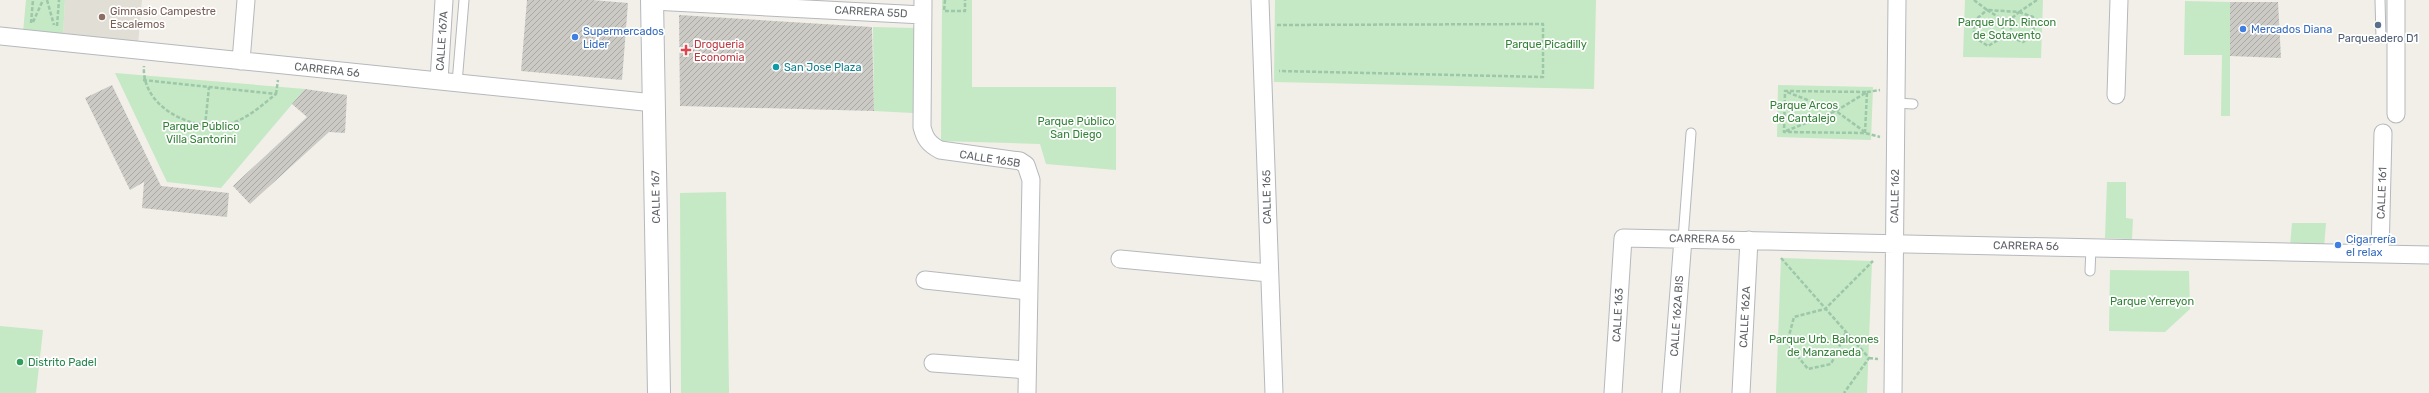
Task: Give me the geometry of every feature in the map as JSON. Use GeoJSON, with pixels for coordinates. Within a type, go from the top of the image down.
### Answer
{"type":"FeatureCollection","features":[{"type":"Feature","properties":{"kind":"street"},"geometry":{"type":"LineString","coordinates":[[241,61],[246,0]]}},
{"type":"Feature","properties":{"kind":"street","name":"CALLE 167A"},"geometry":{"type":"LineString","coordinates":[[439,81],[444,0]]}},
{"type":"Feature","properties":{"kind":"street","name":"CARRERA 55D"},"geometry":{"type":"LineString","coordinates":[[652,0],[923,7]]}},
{"type":"Feature","properties":{"kind":"street","name":"CALLE 167"},"geometry":{"type":"LineString","coordinates":[[652,0],[659,393]]}},
{"type":"Feature","properties":{"kind":"street","name":"CALLE 165"},"geometry":{"type":"LineString","coordinates":[[1260,0],[1274,393]]}},
{"type":"Feature","properties":{"kind":"street","name":"CALLE 162"},"geometry":{"type":"LineString","coordinates":[[1893,393],[1898,0]]}},
{"type":"Feature","properties":{"kind":"street"},"geometry":{"type":"LineString","coordinates":[[2116,95],[2118,0]]}},
{"type":"Feature","properties":{"kind":"street"},"geometry":{"type":"LineString","coordinates":[[2396,0],[2396,114]]}},
{"type":"Feature","properties":{"kind":"street","name":"CALLE 165B"},"geometry":{"type":"LineString","coordinates":[[923,7],[922,127],[925,138],[930,145],[940,150],[1020,161],[1029,171],[1031,180],[1027,393]]}},
{"type":"Feature","properties":{"kind":"street","name":"CARRERA 56"},"geometry":{"type":"LineString","coordinates":[[0,36],[654,103]]}},
{"type":"Feature","properties":{"kind":"street","name":"CALLE 161"},"geometry":{"type":"LineString","coordinates":[[2380,254],[2383,132]]}},
{"type":"Feature","properties":{"kind":"street","name":"CARRERA 56"},"geometry":{"type":"LineString","coordinates":[[1622,238],[2429,255]]}},
{"type":"Feature","properties":{"kind":"street","name":"CALLE 163"},"geometry":{"type":"LineString","coordinates":[[1613,393],[1622,238]]}},
{"type":"Feature","properties":{"kind":"street","name":"CALLE 162A BIS"},"geometry":{"type":"LineString","coordinates":[[1671,393],[1683,239]]}},
{"type":"Feature","properties":{"kind":"street","name":"CALLE 162A"},"geometry":{"type":"LineString","coordinates":[[1741,393],[1749,240]]}},
{"type":"Feature","properties":{"kind":"street"},"geometry":{"type":"LineString","coordinates":[[1120,259],[1269,273]]}},
{"type":"Feature","properties":{"kind":"street"},"geometry":{"type":"LineString","coordinates":[[925,280],[1028,291]]}},
{"type":"Feature","properties":{"kind":"street"},"geometry":{"type":"LineString","coordinates":[[933,363],[1027,370]]}},
{"type":"Feature","properties":{"kind":"lane"},"geometry":{"type":"LineString","coordinates":[[457,83],[464,0]]}},
{"type":"Feature","properties":{"kind":"lane"},"geometry":{"type":"LineString","coordinates":[[2380,0],[2381,38]]}},
{"type":"Feature","properties":{"kind":"lane"},"geometry":{"type":"LineString","coordinates":[[1896,103],[1913,104]]}},
{"type":"Feature","properties":{"kind":"lane"},"geometry":{"type":"LineString","coordinates":[[1683,239],[1691,133]]}},
{"type":"Feature","properties":{"kind":"lane"},"geometry":{"type":"LineString","coordinates":[[2090,271],[2091,248]]}},
{"type":"Feature","properties":{"kind":"path"},"geometry":{"type":"LineString","coordinates":[[33,0],[31,28],[43,0]]}},
{"type":"Feature","properties":{"kind":"path"},"geometry":{"type":"LineString","coordinates":[[47,0],[56,31],[59,0]]}},
{"type":"Feature","properties":{"kind":"path"},"geometry":{"type":"LineString","coordinates":[[945,0],[944,11],[965,11],[966,0]]}},
{"type":"Feature","properties":{"kind":"path"},"geometry":{"type":"LineString","coordinates":[[1974,0],[1987,10],[2003,20],[2002,38],[1988,46],[1974,37],[1974,21],[1987,10],[2019,12],[2034,17],[2034,34],[2023,42],[2011,36],[2011,19],[2019,12],[2037,0]]}},
{"type":"Feature","properties":{"kind":"path"},"geometry":{"type":"LineString","coordinates":[[1278,33],[1278,25],[1543,24],[1543,77],[1279,73],[1279,65]]}},
{"type":"Feature","properties":{"kind":"path"},"geometry":{"type":"LineString","coordinates":[[143,80],[209,87],[276,94],[253,111],[228,124],[204,126],[177,117],[155,101],[143,80]]}},
{"type":"Feature","properties":{"kind":"path"},"geometry":{"type":"LineString","coordinates":[[204,126],[209,87]]}},
{"type":"Feature","properties":{"kind":"path"},"geometry":{"type":"LineString","coordinates":[[1785,91],[1866,92]]}},
{"type":"Feature","properties":{"kind":"path"},"geometry":{"type":"LineString","coordinates":[[1785,91],[1836,111],[1865,133]]}},
{"type":"Feature","properties":{"kind":"path"},"geometry":{"type":"LineString","coordinates":[[1784,132],[1785,91]]}},
{"type":"Feature","properties":{"kind":"path"},"geometry":{"type":"LineString","coordinates":[[1784,132],[1836,111],[1866,92]]}},
{"type":"Feature","properties":{"kind":"path"},"geometry":{"type":"LineString","coordinates":[[1865,133],[1866,92]]}},
{"type":"Feature","properties":{"kind":"path"},"geometry":{"type":"LineString","coordinates":[[1784,132],[1865,133]]}},
{"type":"Feature","properties":{"kind":"path"},"geometry":{"type":"LineString","coordinates":[[1781,241],[1781,258],[1869,358],[1844,393]]}},
{"type":"Feature","properties":{"kind":"path"},"geometry":{"type":"LineString","coordinates":[[1846,332],[1831,364],[1808,369],[1787,343],[1794,317],[1825,309],[1872,261]]}},
{"type":"Feature","properties":{"kind":"shaded area","name":"Gimnasio Campestre Escalemos"},"geometry":{"type":"Polygon","coordinates":[[[65,0],[142,0],[138,45],[63,35],[65,0]]]}},
{"type":"Feature","properties":{"kind":"green space"},"geometry":{"type":"Polygon","coordinates":[[[26,0],[65,0],[63,35],[23,32],[26,0]]]}},
{"type":"Feature","properties":{"kind":"green space","name":"Parque Público San Diego"},"geometry":{"type":"Polygon","coordinates":[[[942,0],[972,0],[972,87],[1116,87],[1116,170],[1046,164],[1040,144],[941,141],[942,0]]]}},
{"type":"Feature","properties":{"kind":"green space","name":"Parque Picadilly"},"geometry":{"type":"Polygon","coordinates":[[[1275,0],[1596,0],[1594,89],[1274,82],[1275,0]]]}},
{"type":"Feature","properties":{"kind":"green space","name":"Parque Urb. Rincon de Sotavento"},"geometry":{"type":"Polygon","coordinates":[[[1965,0],[2043,0],[2041,58],[1963,57],[1965,0]]]}},
{"type":"Feature","properties":{"kind":"green space"},"geometry":{"type":"Polygon","coordinates":[[[2185,1],[2230,2],[2230,116],[2221,116],[2222,55],[2184,55],[2185,1]]]}},
{"type":"Feature","properties":{"kind":"green space"},"geometry":{"type":"Polygon","coordinates":[[[873,27],[914,28],[913,113],[874,111],[873,27]]]}},
{"type":"Feature","properties":{"kind":"green space","name":"Parque Público Villa Santorini"},"geometry":{"type":"Polygon","coordinates":[[[115,73],[305,89],[221,188],[167,182],[115,73]]]}},
{"type":"Feature","properties":{"kind":"green space","name":"Parque Arcos de Cantalejo"},"geometry":{"type":"Polygon","coordinates":[[[1778,85],[1873,87],[1871,140],[1777,137],[1778,85]]]}},
{"type":"Feature","properties":{"kind":"green space"},"geometry":{"type":"Polygon","coordinates":[[[2107,182],[2126,182],[2126,218],[2133,219],[2132,239],[2105,238],[2107,182]]]}},
{"type":"Feature","properties":{"kind":"green space"},"geometry":{"type":"Polygon","coordinates":[[[726,192],[729,393],[681,393],[680,193],[726,192]]]}},
{"type":"Feature","properties":{"kind":"green space"},"geometry":{"type":"Polygon","coordinates":[[[2292,223],[2326,223],[2324,247],[2290,246],[2292,223]]]}},
{"type":"Feature","properties":{"kind":"green space","name":"Parque Urb. Balcones de Manzaneda"},"geometry":{"type":"Polygon","coordinates":[[[1781,258],[1872,261],[1867,393],[1776,393],[1781,258]]]}},
{"type":"Feature","properties":{"kind":"green space","name":"Parque Yerreyon"},"geometry":{"type":"Polygon","coordinates":[[[2110,270],[2189,271],[2190,309],[2165,332],[2109,331],[2110,270]]]}},
{"type":"Feature","properties":{"kind":"green space","name":"Distrito Padel"},"geometry":{"type":"Polygon","coordinates":[[[0,326],[43,330],[36,393],[0,393],[0,326]]]}},
{"type":"Feature","properties":{"kind":"building","name":"Supermercados Lider"},"geometry":{"type":"Polygon","coordinates":[[[527,0],[592,0],[628,3],[622,80],[521,71],[527,0]]]}},
{"type":"Feature","properties":{"kind":"building"},"geometry":{"type":"Polygon","coordinates":[[[2230,2],[2278,2],[2281,58],[2230,56],[2230,2]]]}},
{"type":"Feature","properties":{"kind":"building","name":"San Jose Plaza"},"geometry":{"type":"Polygon","coordinates":[[[679,15],[872,27],[874,111],[680,106],[679,15]]]}},
{"type":"Feature","properties":{"kind":"building"},"geometry":{"type":"Polygon","coordinates":[[[112,85],[161,186],[229,193],[227,217],[142,208],[144,182],[130,190],[85,98],[112,85]]]}},
{"type":"Feature","properties":{"kind":"building"},"geometry":{"type":"Polygon","coordinates":[[[305,89],[347,95],[345,133],[329,132],[250,204],[233,186],[307,117],[292,104],[305,89]]]}},
{"type":"Feature","properties":{"kind":"place","name":"Gimnasio Campestre Escalemos"},"geometry":{"type":"Point","coordinates":[102,17]}},
{"type":"Feature","properties":{"kind":"place","name":"Parqueadero D1"},"geometry":{"type":"Point","coordinates":[2378,25]}},
{"type":"Feature","properties":{"kind":"place","name":"Mercados Diana"},"geometry":{"type":"Point","coordinates":[2243,29]}},
{"type":"Feature","properties":{"kind":"place","name":"Supermercados Lider"},"geometry":{"type":"Point","coordinates":[575,37]}},
{"type":"Feature","properties":{"kind":"place","name":"Drogueria Economia"},"geometry":{"type":"Point","coordinates":[686,50]}},
{"type":"Feature","properties":{"kind":"place","name":"San Jose Plaza"},"geometry":{"type":"Point","coordinates":[776,67]}},
{"type":"Feature","properties":{"kind":"place","name":"Cigarrería el relax"},"geometry":{"type":"Point","coordinates":[2338,245]}},
{"type":"Feature","properties":{"kind":"place","name":"Distrito Padel"},"geometry":{"type":"Point","coordinates":[20,362]}}]}
